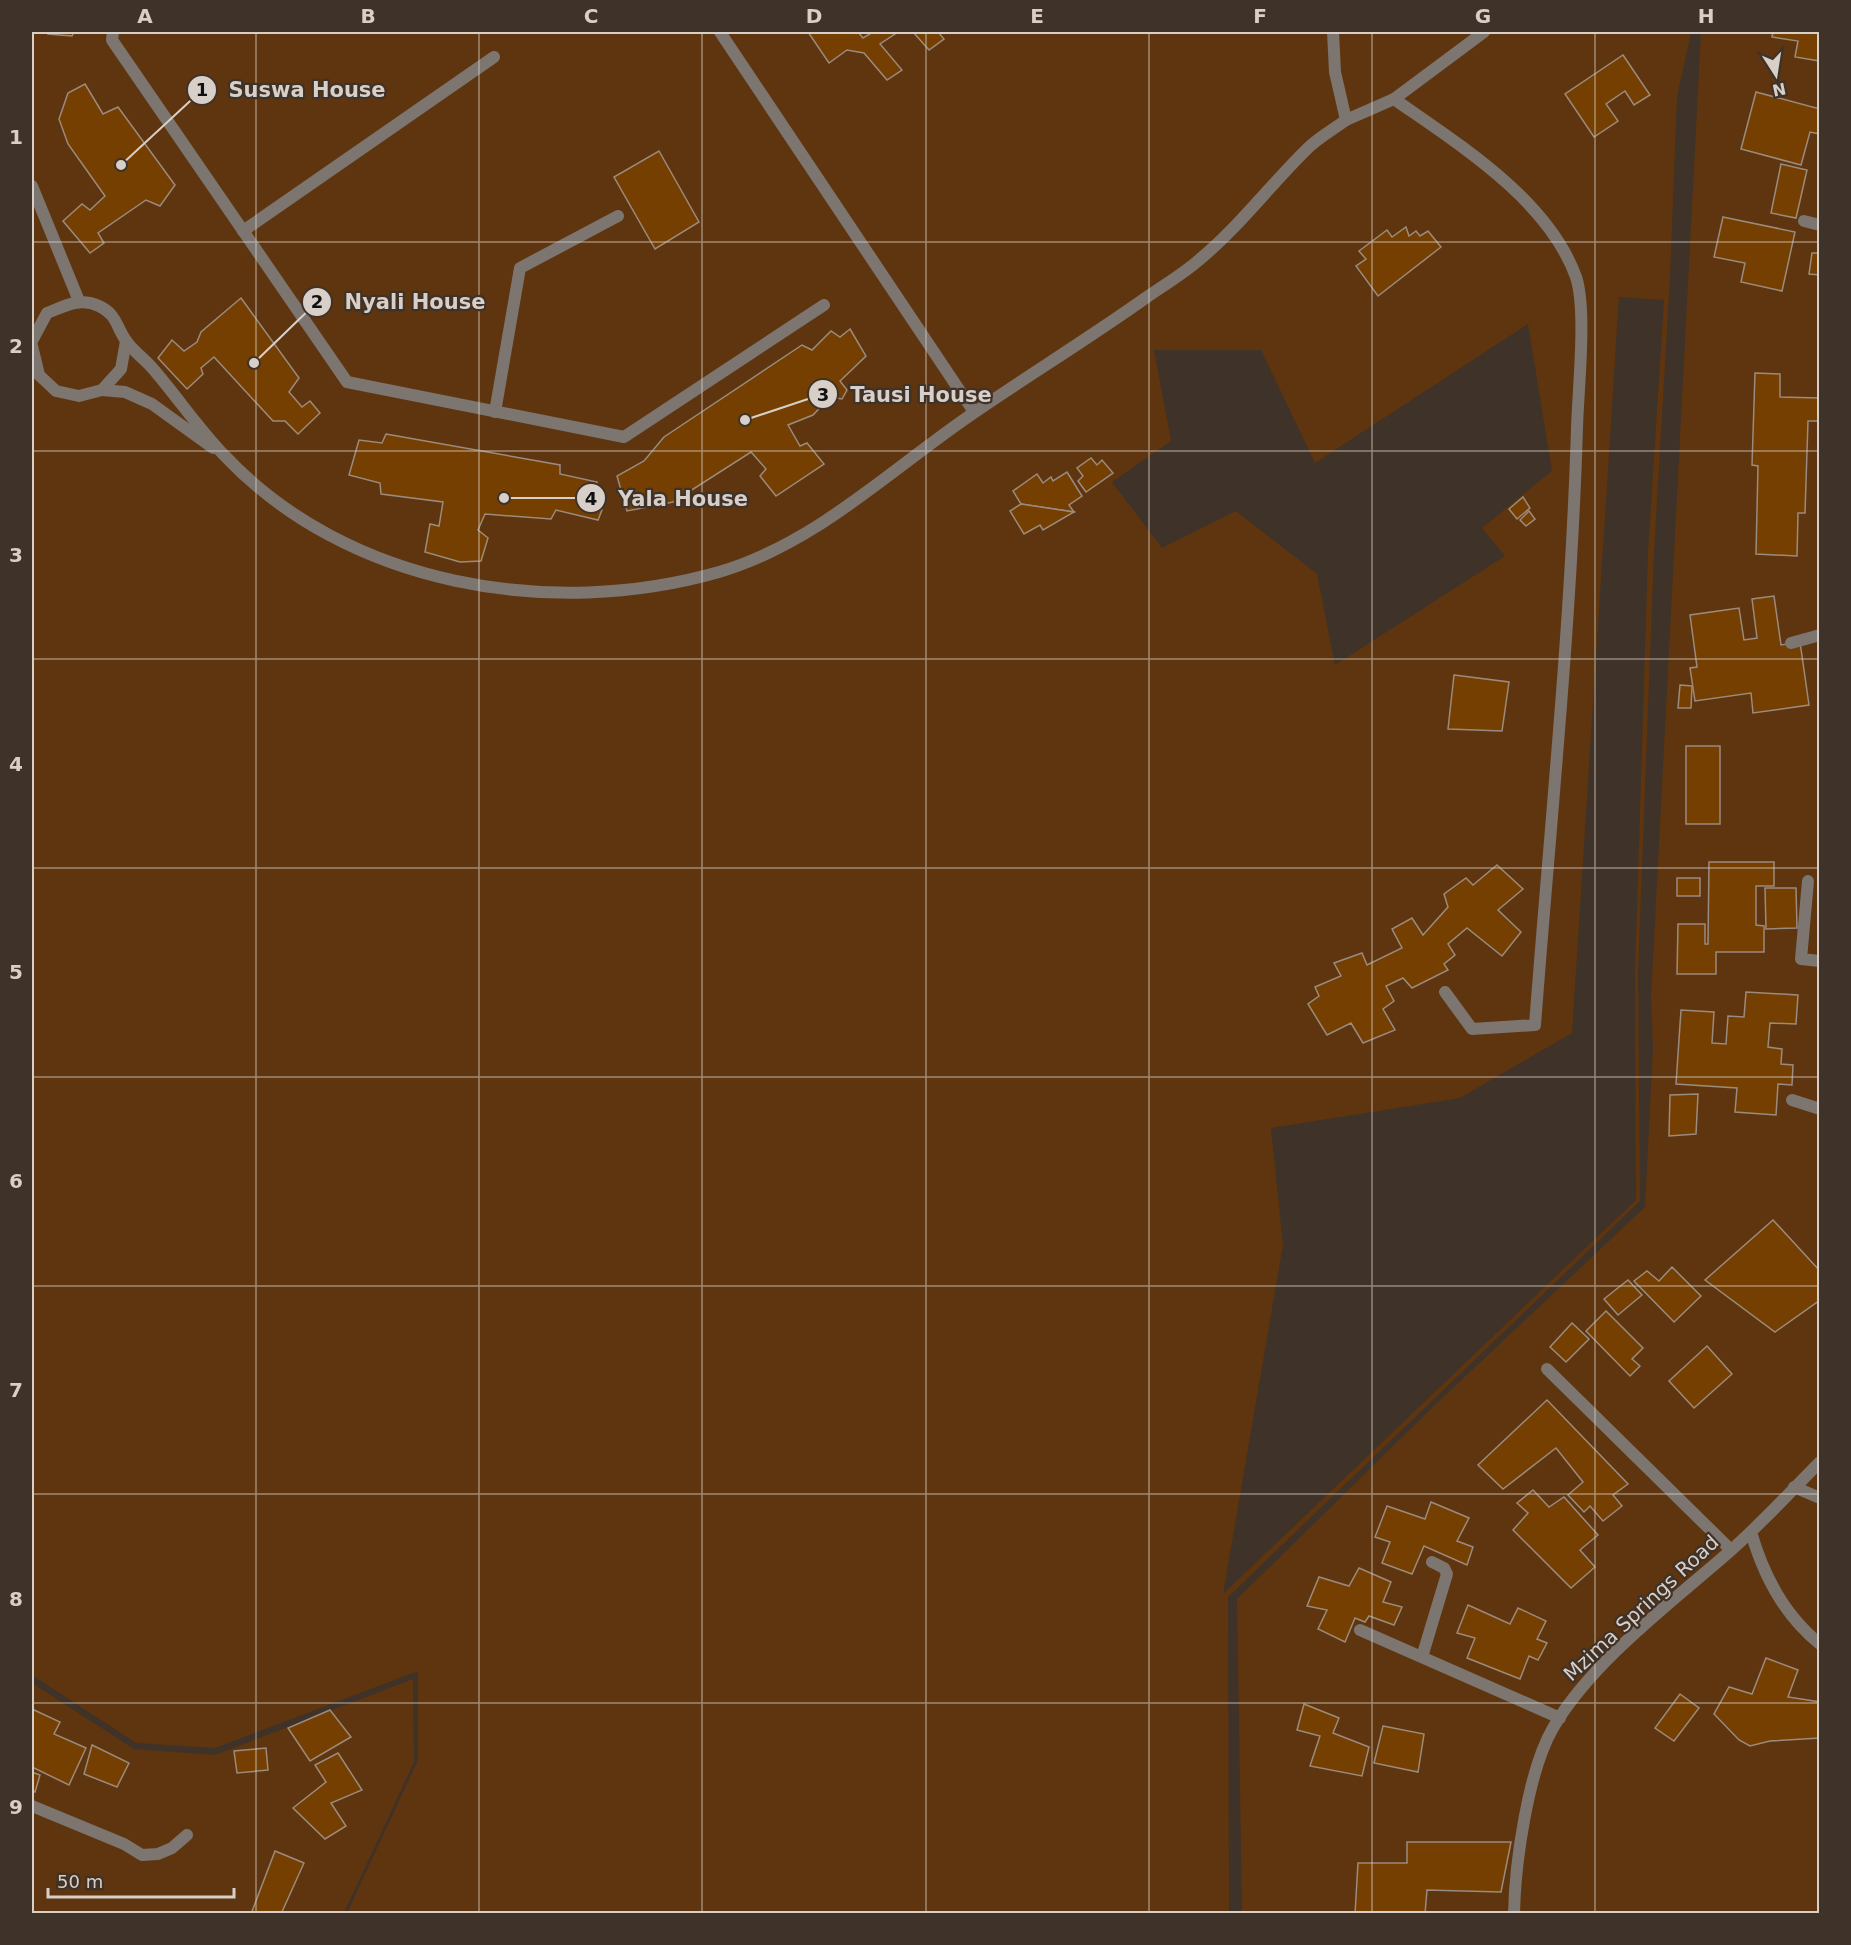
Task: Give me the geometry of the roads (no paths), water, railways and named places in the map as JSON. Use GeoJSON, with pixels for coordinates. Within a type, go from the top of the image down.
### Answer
{"type":"FeatureCollection","features":[{"type":"Feature","properties":{"kind":"street"},"geometry":{"type":"LineString","coordinates":[[113,32],[112,40],[347,382],[624,437],[824,305]]}},
{"type":"Feature","properties":{"kind":"street"},"geometry":{"type":"LineString","coordinates":[[720,32],[974,412]]}},
{"type":"Feature","properties":{"kind":"street"},"geometry":{"type":"LineString","coordinates":[[1333,32],[1335,72],[1346,120]]}},
{"type":"Feature","properties":{"kind":"street"},"geometry":{"type":"LineString","coordinates":[[32,341],[47,313],[79,301],[100,306],[117,320],[126,341],[150,364],[224,455],[264,493],[306,523],[372,557],[458,582],[526,591],[605,593],[668,586],[725,570],[780,547],[829,518],[974,412],[1080,345],[1199,260],[1311,144],[1346,120],[1394,99],[1484,32]]}},
{"type":"Feature","properties":{"kind":"street"},"geometry":{"type":"LineString","coordinates":[[243,231],[494,57]]}},
{"type":"Feature","properties":{"kind":"street"},"geometry":{"type":"LineString","coordinates":[[1394,99],[1488,164],[1551,230],[1576,278],[1581,310],[1575,505],[1535,1025],[1472,1029],[1445,992]]}},
{"type":"Feature","properties":{"kind":"street"},"geometry":{"type":"LineString","coordinates":[[32,186],[79,301]]}},
{"type":"Feature","properties":{"kind":"street"},"geometry":{"type":"LineString","coordinates":[[495,412],[520,268],[618,216]]}},
{"type":"Feature","properties":{"kind":"street"},"geometry":{"type":"LineString","coordinates":[[1804,221],[1820,225]]}},
{"type":"Feature","properties":{"kind":"street"},"geometry":{"type":"LineString","coordinates":[[102,390],[121,369],[126,341]]}},
{"type":"Feature","properties":{"kind":"street"},"geometry":{"type":"LineString","coordinates":[[32,346],[35,377],[56,391],[79,396],[102,390],[125,392],[153,404],[224,455]]}},
{"type":"Feature","properties":{"kind":"street"},"geometry":{"type":"LineString","coordinates":[[1791,644],[1820,635]]}},
{"type":"Feature","properties":{"kind":"street"},"geometry":{"type":"LineString","coordinates":[[1808,881],[1801,959],[1820,961]]}},
{"type":"Feature","properties":{"kind":"street"},"geometry":{"type":"LineString","coordinates":[[1792,1100],[1820,1109]]}},
{"type":"Feature","properties":{"kind":"street"},"geometry":{"type":"LineString","coordinates":[[1547,1369],[1731,1550]]}},
{"type":"Feature","properties":{"kind":"street","name":"Mzima Springs Road"},"geometry":{"type":"LineString","coordinates":[[1514,1914],[1515,1876],[1537,1762],[1560,1718],[1574,1698],[1612,1657],[1751,1532],[1820,1462]]}},
{"type":"Feature","properties":{"kind":"street"},"geometry":{"type":"LineString","coordinates":[[1794,1487],[1820,1498]]}},
{"type":"Feature","properties":{"kind":"street"},"geometry":{"type":"LineString","coordinates":[[1751,1532],[1759,1559],[1773,1588],[1804,1632],[1820,1644]]}},
{"type":"Feature","properties":{"kind":"street"},"geometry":{"type":"LineString","coordinates":[[1422,1657],[1448,1574],[1444,1568],[1432,1562]]}},
{"type":"Feature","properties":{"kind":"street"},"geometry":{"type":"LineString","coordinates":[[1360,1630],[1560,1718]]}},
{"type":"Feature","properties":{"kind":"street"},"geometry":{"type":"LineString","coordinates":[[32,1806],[124,1844],[142,1855],[158,1854],[172,1848],[187,1835]]}},
{"type":"Feature","properties":{"kind":"place","name":"Suswa House"},"geometry":{"type":"Point","coordinates":[121,165]}},
{"type":"Feature","properties":{"kind":"place","name":"Nyali House"},"geometry":{"type":"Point","coordinates":[254,363]}},
{"type":"Feature","properties":{"kind":"place","name":"Tausi House"},"geometry":{"type":"Point","coordinates":[745,420]}},
{"type":"Feature","properties":{"kind":"place","name":"Yala House"},"geometry":{"type":"Point","coordinates":[504,498]}}]}
